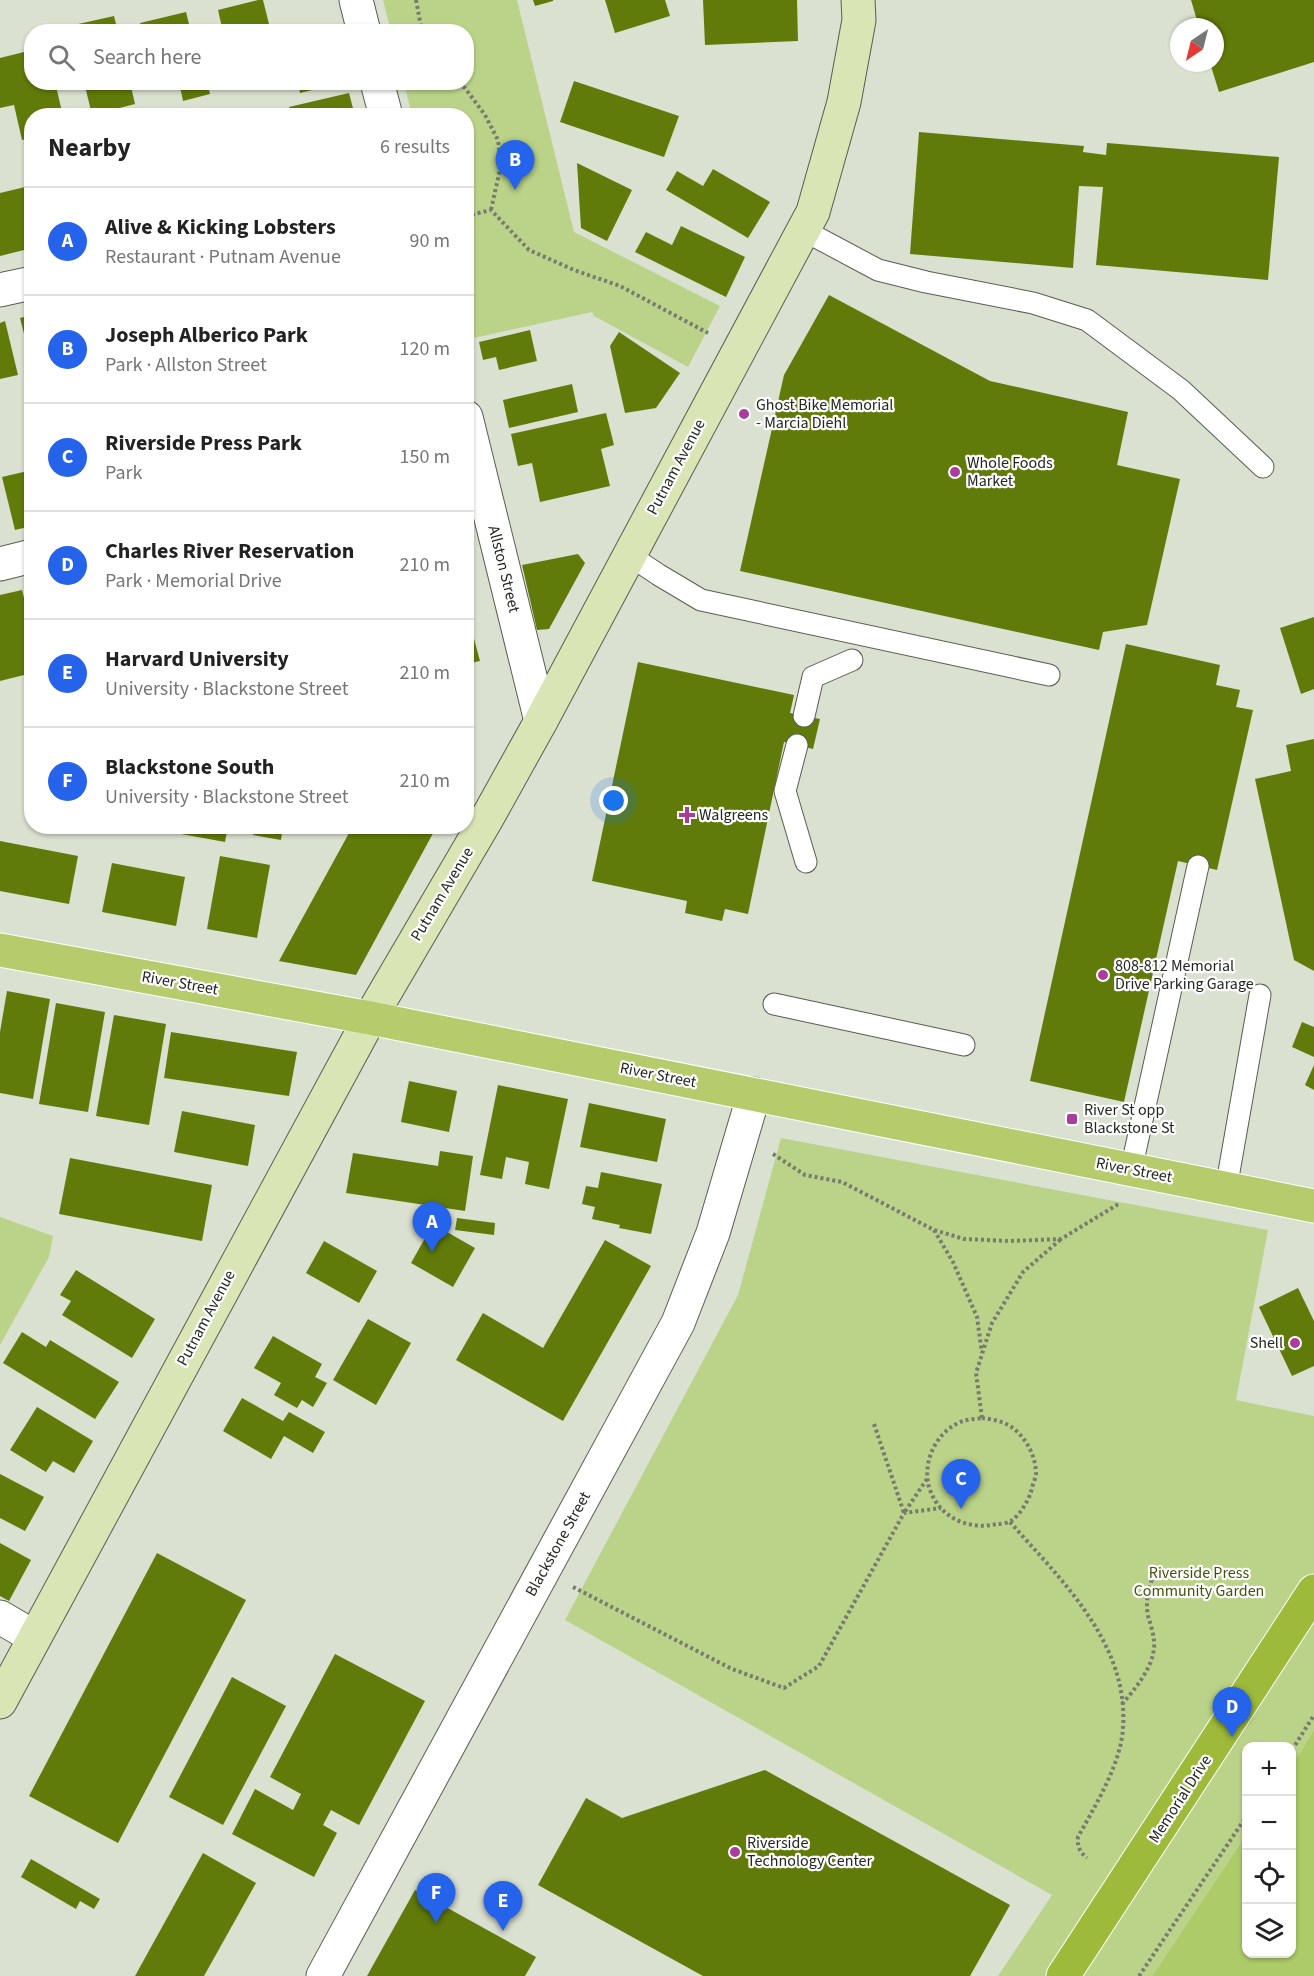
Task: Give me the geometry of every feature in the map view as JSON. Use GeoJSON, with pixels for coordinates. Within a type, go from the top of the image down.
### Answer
{"type":"FeatureCollection","features":[{"type":"Feature","properties":{"kind":"highway","name":"Memorial Drive"},"geometry":{"type":"LineString","coordinates":[[1063,1976],[1314,1591]]}},
{"type":"Feature","properties":{"kind":"main road","name":"Putnam Avenue"},"geometry":{"type":"LineString","coordinates":[[0,1702],[370,1017],[486,820],[541,721],[813,212],[844,102],[859,20],[858,0]]}},
{"type":"Feature","properties":{"kind":"main road","name":"River Street"},"geometry":{"type":"LineString","coordinates":[[0,950],[370,1017],[754,1094],[1130,1184],[1226,1189],[1314,1206]]}},
{"type":"Feature","properties":{"kind":"street"},"geometry":{"type":"LineString","coordinates":[[356,0],[362,24]]}},
{"type":"Feature","properties":{"kind":"street"},"geometry":{"type":"LineString","coordinates":[[379,90],[384,108]]}},
{"type":"Feature","properties":{"kind":"street"},"geometry":{"type":"LineString","coordinates":[[0,290],[24,285]]}},
{"type":"Feature","properties":{"kind":"street","name":"Allston Street"},"geometry":{"type":"LineString","coordinates":[[474,458],[541,721]]}},
{"type":"Feature","properties":{"kind":"street"},"geometry":{"type":"LineString","coordinates":[[0,564],[24,558]]}},
{"type":"Feature","properties":{"kind":"street","name":"Blackstone Street"},"geometry":{"type":"LineString","coordinates":[[323,1976],[678,1323],[713,1233],[754,1094]]}},
{"type":"Feature","properties":{"kind":"street"},"geometry":{"type":"LineString","coordinates":[[0,1617],[34,1636]]}},
{"type":"Feature","properties":{"kind":"lane"},"geometry":{"type":"LineString","coordinates":[[803,230],[878,270],[1033,303],[1087,320],[1181,390],[1263,467]]}},
{"type":"Feature","properties":{"kind":"lane"},"geometry":{"type":"LineString","coordinates":[[629,555],[701,600],[1048,675]]}},
{"type":"Feature","properties":{"kind":"lane"},"geometry":{"type":"LineString","coordinates":[[804,716],[813,677],[852,660]]}},
{"type":"Feature","properties":{"kind":"lane"},"geometry":{"type":"LineString","coordinates":[[797,745],[785,791],[806,862]]}},
{"type":"Feature","properties":{"kind":"lane"},"geometry":{"type":"LineString","coordinates":[[1130,1184],[1198,866]]}},
{"type":"Feature","properties":{"kind":"lane"},"geometry":{"type":"LineString","coordinates":[[1226,1189],[1260,995]]}},
{"type":"Feature","properties":{"kind":"lane"},"geometry":{"type":"LineString","coordinates":[[774,1004],[964,1045]]}},
{"type":"Feature","properties":{"kind":"path"},"geometry":{"type":"LineString","coordinates":[[416,0],[421,24]]}},
{"type":"Feature","properties":{"kind":"path"},"geometry":{"type":"LineString","coordinates":[[466,90],[485,115],[498,140],[501,165],[491,210]]}},
{"type":"Feature","properties":{"kind":"path"},"geometry":{"type":"LineString","coordinates":[[474,214],[491,210]]}},
{"type":"Feature","properties":{"kind":"path"},"geometry":{"type":"LineString","coordinates":[[491,210],[529,250],[574,270],[620,286],[709,334]]}},
{"type":"Feature","properties":{"kind":"path"},"geometry":{"type":"LineString","coordinates":[[773,1154],[805,1175],[842,1182],[934,1230],[964,1239],[1061,1239]]}},
{"type":"Feature","properties":{"kind":"path"},"geometry":{"type":"LineString","coordinates":[[981,1418],[976,1373],[992,1323],[1023,1272],[1130,1184]]}},
{"type":"Feature","properties":{"kind":"path"},"geometry":{"type":"LineString","coordinates":[[934,1230],[953,1262],[977,1317],[982,1354]]}},
{"type":"Feature","properties":{"kind":"path"},"geometry":{"type":"LineString","coordinates":[[981,1418],[1002,1422],[1024,1439],[1034,1456],[1036,1475],[1028,1501],[1010,1522],[974,1527],[956,1521],[940,1509],[932,1497],[927,1479],[931,1451],[941,1435],[963,1421],[981,1418]]}},
{"type":"Feature","properties":{"kind":"path"},"geometry":{"type":"LineString","coordinates":[[874,1424],[904,1513]]}},
{"type":"Feature","properties":{"kind":"path"},"geometry":{"type":"LineString","coordinates":[[543,1572],[732,1669],[784,1688],[819,1666],[904,1513],[927,1479]]}},
{"type":"Feature","properties":{"kind":"path"},"geometry":{"type":"LineString","coordinates":[[904,1513],[940,1509]]}},
{"type":"Feature","properties":{"kind":"path"},"geometry":{"type":"LineString","coordinates":[[1010,1522],[1092,1619],[1108,1649],[1118,1675],[1123,1728],[1118,1753],[1107,1780],[1078,1837],[1078,1845],[1082,1854],[1087,1858]]}},
{"type":"Feature","properties":{"kind":"path"},"geometry":{"type":"LineString","coordinates":[[1122,1704],[1144,1674],[1154,1649],[1147,1598],[1149,1585],[1156,1570]]}},
{"type":"Feature","properties":{"kind":"path"},"geometry":{"type":"LineString","coordinates":[[1296,1744],[1314,1715]]}},
{"type":"Feature","properties":{"kind":"path"},"geometry":{"type":"LineString","coordinates":[[1139,1976],[1242,1823]]}},
{"type":"Feature","properties":{"kind":"green space"},"geometry":{"type":"Polygon","coordinates":[[[383,0],[517,0],[574,232],[720,306],[688,367],[594,316],[592,312],[474,338],[474,108],[410,108],[406,90],[474,90],[474,24],[389,24],[383,0]]]}},
{"type":"Feature","properties":{"kind":"green space","name":"Riverside Press Community Garden"},"geometry":{"type":"Polygon","coordinates":[[[781,1138],[1268,1230],[1236,1400],[1314,1416],[1314,1730],[1296,1759],[1296,1742],[1242,1742],[1242,1841],[1152,1976],[998,1976],[1052,1895],[565,1620],[738,1295],[781,1138]]]}},
{"type":"Feature","properties":{"kind":"green space"},"geometry":{"type":"Polygon","coordinates":[[[0,1217],[53,1236],[49,1257],[0,1345],[0,1217]]]}},
{"type":"Feature","properties":{"kind":"shaded area"},"geometry":{"type":"Polygon","coordinates":[[[1314,1730],[1314,1976],[1152,1976],[1242,1841],[1242,1958],[1296,1958],[1296,1759],[1314,1730]]]}},
{"type":"Feature","properties":{"kind":"building"},"geometry":{"type":"Polygon","coordinates":[[[263,0],[269,24],[221,24],[218,10],[263,0]]]}},
{"type":"Feature","properties":{"kind":"building"},"geometry":{"type":"Polygon","coordinates":[[[533,0],[553,0],[553,1],[535,6],[533,0]]]}},
{"type":"Feature","properties":{"kind":"building"},"geometry":{"type":"Polygon","coordinates":[[[605,0],[665,0],[670,16],[615,33],[605,0]]]}},
{"type":"Feature","properties":{"kind":"building"},"geometry":{"type":"Polygon","coordinates":[[[703,0],[797,0],[798,41],[705,45],[703,0]]]}},
{"type":"Feature","properties":{"kind":"building"},"geometry":{"type":"Polygon","coordinates":[[[1191,0],[1314,0],[1314,62],[1219,92],[1213,72],[1224,72],[1224,18],[1196,18],[1191,0]]]}},
{"type":"Feature","properties":{"kind":"building"},"geometry":{"type":"Polygon","coordinates":[[[186,12],[189,24],[140,24],[186,12]]]}},
{"type":"Feature","properties":{"kind":"building"},"geometry":{"type":"Polygon","coordinates":[[[114,16],[116,24],[78,24],[114,16]]]}},
{"type":"Feature","properties":{"kind":"building"},"geometry":{"type":"Polygon","coordinates":[[[24,52],[24,90],[57,90],[61,108],[24,108],[24,140],[22,140],[14,105],[0,108],[0,58],[24,52]]]}},
{"type":"Feature","properties":{"kind":"building"},"geometry":{"type":"Polygon","coordinates":[[[574,81],[679,116],[664,157],[560,122],[574,81]]]}},
{"type":"Feature","properties":{"kind":"building"},"geometry":{"type":"Polygon","coordinates":[[[86,90],[132,90],[135,104],[119,108],[90,108],[86,90]]]}},
{"type":"Feature","properties":{"kind":"building"},"geometry":{"type":"Polygon","coordinates":[[[181,90],[209,90],[210,94],[183,101],[181,90]]]}},
{"type":"Feature","properties":{"kind":"building"},"geometry":{"type":"Polygon","coordinates":[[[349,93],[353,108],[289,108],[349,93]]]}},
{"type":"Feature","properties":{"kind":"building"},"geometry":{"type":"Polygon","coordinates":[[[919,132],[1084,146],[1083,152],[1106,155],[1107,143],[1279,157],[1268,280],[1096,265],[1103,187],[1079,186],[1073,268],[910,254],[919,132]]]}},
{"type":"Feature","properties":{"kind":"building"},"geometry":{"type":"Polygon","coordinates":[[[577,163],[632,190],[607,241],[581,228],[577,163]]]}},
{"type":"Feature","properties":{"kind":"building"},"geometry":{"type":"Polygon","coordinates":[[[713,169],[770,202],[748,238],[666,190],[677,171],[703,186],[713,169]]]}},
{"type":"Feature","properties":{"kind":"building"},"geometry":{"type":"Polygon","coordinates":[[[24,187],[24,250],[0,256],[0,193],[24,187]]]}},
{"type":"Feature","properties":{"kind":"building"},"geometry":{"type":"Polygon","coordinates":[[[681,226],[745,257],[726,297],[635,252],[646,232],[672,245],[681,226]]]}},
{"type":"Feature","properties":{"kind":"building","name":"Whole Foods Market"},"geometry":{"type":"Polygon","coordinates":[[[829,295],[990,381],[1128,412],[1117,465],[1180,479],[1147,625],[1103,632],[1099,650],[740,571],[784,375],[829,295]]]}},
{"type":"Feature","properties":{"kind":"building"},"geometry":{"type":"Polygon","coordinates":[[[24,317],[24,334],[20,318],[24,317]]]}},
{"type":"Feature","properties":{"kind":"building"},"geometry":{"type":"Polygon","coordinates":[[[5,321],[18,375],[0,379],[0,323],[5,321]]]}},
{"type":"Feature","properties":{"kind":"building"},"geometry":{"type":"Polygon","coordinates":[[[530,330],[537,361],[499,370],[496,357],[483,360],[479,342],[530,330]]]}},
{"type":"Feature","properties":{"kind":"building"},"geometry":{"type":"Polygon","coordinates":[[[619,332],[680,373],[656,408],[625,413],[610,346],[619,332]]]}},
{"type":"Feature","properties":{"kind":"building"},"geometry":{"type":"Polygon","coordinates":[[[572,384],[578,412],[509,428],[503,400],[572,384]]]}},
{"type":"Feature","properties":{"kind":"building"},"geometry":{"type":"Polygon","coordinates":[[[606,413],[614,445],[601,449],[610,486],[540,502],[532,463],[518,466],[511,434],[606,413]]]}},
{"type":"Feature","properties":{"kind":"building"},"geometry":{"type":"Polygon","coordinates":[[[24,472],[24,528],[15,530],[2,477],[24,472]]]}},
{"type":"Feature","properties":{"kind":"building"},"geometry":{"type":"Polygon","coordinates":[[[578,554],[585,563],[549,629],[537,630],[522,565],[578,554]]]}},
{"type":"Feature","properties":{"kind":"building"},"geometry":{"type":"Polygon","coordinates":[[[22,590],[24,598],[24,675],[0,681],[0,595],[22,590]]]}},
{"type":"Feature","properties":{"kind":"building"},"geometry":{"type":"Polygon","coordinates":[[[1314,617],[1314,689],[1301,694],[1280,628],[1314,617]]]}},
{"type":"Feature","properties":{"kind":"building"},"geometry":{"type":"Polygon","coordinates":[[[474,639],[480,661],[474,662],[474,639]]]}},
{"type":"Feature","properties":{"kind":"building","name":"808-812 Memorial Drive Parking Garage"},"geometry":{"type":"Polygon","coordinates":[[[1126,644],[1220,665],[1216,685],[1240,690],[1236,707],[1253,710],[1217,870],[1178,861],[1124,1102],[1030,1081],[1126,644]]]}},
{"type":"Feature","properties":{"kind":"building","name":"Walgreens"},"geometry":{"type":"Polygon","coordinates":[[[638,662],[794,695],[790,713],[820,719],[813,749],[784,742],[748,914],[725,909],[722,921],[685,913],[687,901],[592,881],[638,662]]]}},
{"type":"Feature","properties":{"kind":"building"},"geometry":{"type":"Polygon","coordinates":[[[1314,739],[1314,971],[1294,960],[1255,779],[1291,771],[1286,745],[1314,739]]]}},
{"type":"Feature","properties":{"kind":"building"},"geometry":{"type":"Polygon","coordinates":[[[181,834],[226,834],[225,842],[181,834]]]}},
{"type":"Feature","properties":{"kind":"building"},"geometry":{"type":"Polygon","coordinates":[[[253,834],[282,834],[281,840],[253,834]]]}},
{"type":"Feature","properties":{"kind":"building"},"geometry":{"type":"Polygon","coordinates":[[[348,834],[433,834],[356,975],[279,961],[348,834]]]}},
{"type":"Feature","properties":{"kind":"building"},"geometry":{"type":"Polygon","coordinates":[[[0,841],[78,856],[69,904],[0,891],[0,841]]]}},
{"type":"Feature","properties":{"kind":"building"},"geometry":{"type":"Polygon","coordinates":[[[220,856],[270,865],[257,938],[207,929],[220,856]]]}},
{"type":"Feature","properties":{"kind":"building"},"geometry":{"type":"Polygon","coordinates":[[[112,863],[185,877],[176,926],[102,912],[112,863]]]}},
{"type":"Feature","properties":{"kind":"building"},"geometry":{"type":"Polygon","coordinates":[[[7,991],[50,999],[33,1099],[0,1093],[0,1032],[7,991]]]}},
{"type":"Feature","properties":{"kind":"building"},"geometry":{"type":"Polygon","coordinates":[[[56,1003],[105,1012],[88,1112],[39,1104],[56,1003]]]}},
{"type":"Feature","properties":{"kind":"building"},"geometry":{"type":"Polygon","coordinates":[[[114,1015],[166,1024],[149,1125],[96,1116],[114,1015]]]}},
{"type":"Feature","properties":{"kind":"building"},"geometry":{"type":"Polygon","coordinates":[[[1302,1022],[1314,1027],[1314,1057],[1292,1047],[1302,1022]]]}},
{"type":"Feature","properties":{"kind":"building"},"geometry":{"type":"Polygon","coordinates":[[[171,1032],[297,1052],[289,1096],[164,1078],[171,1032]]]}},
{"type":"Feature","properties":{"kind":"building"},"geometry":{"type":"Polygon","coordinates":[[[1314,1065],[1314,1090],[1305,1085],[1314,1065]]]}},
{"type":"Feature","properties":{"kind":"building"},"geometry":{"type":"Polygon","coordinates":[[[409,1081],[457,1091],[449,1132],[401,1122],[409,1081]]]}},
{"type":"Feature","properties":{"kind":"building"},"geometry":{"type":"Polygon","coordinates":[[[498,1085],[568,1099],[549,1189],[525,1184],[529,1162],[506,1157],[502,1179],[480,1175],[498,1085]]]}},
{"type":"Feature","properties":{"kind":"building"},"geometry":{"type":"Polygon","coordinates":[[[589,1103],[666,1119],[657,1162],[580,1147],[589,1103]]]}},
{"type":"Feature","properties":{"kind":"building"},"geometry":{"type":"Polygon","coordinates":[[[182,1111],[255,1125],[248,1166],[174,1152],[182,1111]]]}},
{"type":"Feature","properties":{"kind":"building"},"geometry":{"type":"Polygon","coordinates":[[[440,1151],[473,1156],[465,1211],[346,1193],[353,1153],[438,1166],[440,1151]]]}},
{"type":"Feature","properties":{"kind":"building"},"geometry":{"type":"Polygon","coordinates":[[[70,1158],[212,1185],[202,1241],[59,1214],[70,1158]]]}},
{"type":"Feature","properties":{"kind":"building"},"geometry":{"type":"Polygon","coordinates":[[[601,1172],[662,1184],[651,1234],[619,1228],[620,1225],[592,1219],[595,1207],[582,1204],[586,1186],[598,1188],[601,1172]]]}},
{"type":"Feature","properties":{"kind":"building"},"geometry":{"type":"Polygon","coordinates":[[[457,1218],[495,1223],[494,1235],[455,1230],[457,1218]]]}},
{"type":"Feature","properties":{"kind":"building"},"geometry":{"type":"Polygon","coordinates":[[[433,1224],[475,1248],[453,1287],[411,1263],[433,1224]]]}},
{"type":"Feature","properties":{"kind":"building"},"geometry":{"type":"Polygon","coordinates":[[[605,1240],[651,1266],[563,1421],[456,1360],[483,1313],[543,1348],[605,1240]]]}},
{"type":"Feature","properties":{"kind":"building"},"geometry":{"type":"Polygon","coordinates":[[[324,1241],[377,1271],[359,1303],[306,1273],[324,1241]]]}},
{"type":"Feature","properties":{"kind":"building"},"geometry":{"type":"Polygon","coordinates":[[[76,1270],[155,1319],[132,1358],[62,1315],[71,1301],[60,1295],[76,1270]]]}},
{"type":"Feature","properties":{"kind":"building","name":"Shell"},"geometry":{"type":"Polygon","coordinates":[[[1298,1288],[1314,1321],[1314,1366],[1292,1376],[1259,1307],[1298,1288]]]}},
{"type":"Feature","properties":{"kind":"building"},"geometry":{"type":"Polygon","coordinates":[[[368,1319],[411,1343],[376,1405],[333,1380],[368,1319]]]}},
{"type":"Feature","properties":{"kind":"building"},"geometry":{"type":"Polygon","coordinates":[[[22,1332],[46,1347],[50,1340],[119,1382],[95,1419],[3,1363],[22,1332]]]}},
{"type":"Feature","properties":{"kind":"building"},"geometry":{"type":"Polygon","coordinates":[[[273,1336],[322,1364],[315,1377],[327,1383],[313,1407],[302,1400],[297,1408],[274,1395],[281,1383],[254,1368],[273,1336]]]}},
{"type":"Feature","properties":{"kind":"building"},"geometry":{"type":"Polygon","coordinates":[[[242,1398],[283,1421],[289,1412],[325,1432],[313,1453],[284,1436],[271,1459],[223,1431],[242,1398]]]}},
{"type":"Feature","properties":{"kind":"building"},"geometry":{"type":"Polygon","coordinates":[[[37,1407],[93,1441],[74,1473],[53,1461],[46,1472],[10,1450],[37,1407]]]}},
{"type":"Feature","properties":{"kind":"building"},"geometry":{"type":"Polygon","coordinates":[[[0,1474],[44,1497],[25,1531],[0,1518],[0,1474]]]}},
{"type":"Feature","properties":{"kind":"building"},"geometry":{"type":"Polygon","coordinates":[[[0,1543],[31,1560],[9,1601],[0,1596],[0,1543]]]}},
{"type":"Feature","properties":{"kind":"building"},"geometry":{"type":"Polygon","coordinates":[[[157,1553],[246,1600],[118,1843],[29,1796],[157,1553]]]}},
{"type":"Feature","properties":{"kind":"building"},"geometry":{"type":"Polygon","coordinates":[[[335,1654],[425,1701],[359,1825],[331,1810],[323,1825],[337,1833],[314,1877],[232,1834],[255,1789],[293,1810],[301,1794],[270,1777],[335,1654]]]}},
{"type":"Feature","properties":{"kind":"building"},"geometry":{"type":"Polygon","coordinates":[[[232,1677],[286,1706],[223,1825],[169,1797],[232,1677]]]}},
{"type":"Feature","properties":{"kind":"building","name":"Riverside Technology Center"},"geometry":{"type":"Polygon","coordinates":[[[765,1770],[1010,1905],[970,1976],[703,1976],[538,1885],[586,1798],[622,1818],[765,1770]]]}},
{"type":"Feature","properties":{"kind":"building"},"geometry":{"type":"Polygon","coordinates":[[[203,1853],[256,1883],[204,1976],[135,1976],[203,1853]]]}},
{"type":"Feature","properties":{"kind":"building"},"geometry":{"type":"Polygon","coordinates":[[[31,1859],[100,1899],[94,1909],[80,1901],[76,1909],[21,1877],[31,1859]]]}},
{"type":"Feature","properties":{"kind":"building"},"geometry":{"type":"Polygon","coordinates":[[[415,1890],[536,1957],[525,1976],[367,1976],[415,1890]]]}},
{"type":"Feature","properties":{"kind":"place","name":"Joseph Alberico Park"},"geometry":{"type":"Point","coordinates":[515,190]}},
{"type":"Feature","properties":{"kind":"place","name":"Ghost Bike Memorial - Marcia Diehl"},"geometry":{"type":"Point","coordinates":[744,414]}},
{"type":"Feature","properties":{"kind":"place","name":"Whole Foods Market"},"geometry":{"type":"Point","coordinates":[955,472]}},
{"type":"Feature","properties":{"kind":"place","name":"Walgreens"},"geometry":{"type":"Point","coordinates":[687,815]}},
{"type":"Feature","properties":{"kind":"place","name":"808-812 Memorial Drive Parking Garage"},"geometry":{"type":"Point","coordinates":[1103,975]}},
{"type":"Feature","properties":{"kind":"place","name":"River St opp Blackstone St"},"geometry":{"type":"Point","coordinates":[1072,1119]}},
{"type":"Feature","properties":{"kind":"place","name":"Alive & Kicking Lobsters"},"geometry":{"type":"Point","coordinates":[432,1252]}},
{"type":"Feature","properties":{"kind":"place","name":"Shell"},"geometry":{"type":"Point","coordinates":[1295,1343]}},
{"type":"Feature","properties":{"kind":"place","name":"Riverside Press Park"},"geometry":{"type":"Point","coordinates":[961,1509]}},
{"type":"Feature","properties":{"kind":"place","name":"Charles River Reservation"},"geometry":{"type":"Point","coordinates":[1232,1737]}},
{"type":"Feature","properties":{"kind":"place","name":"Riverside Technology Center"},"geometry":{"type":"Point","coordinates":[735,1852]}},
{"type":"Feature","properties":{"kind":"place","name":"Blackstone South"},"geometry":{"type":"Point","coordinates":[436,1923]}},
{"type":"Feature","properties":{"kind":"place","name":"Harvard University"},"geometry":{"type":"Point","coordinates":[503,1931]}}]}
